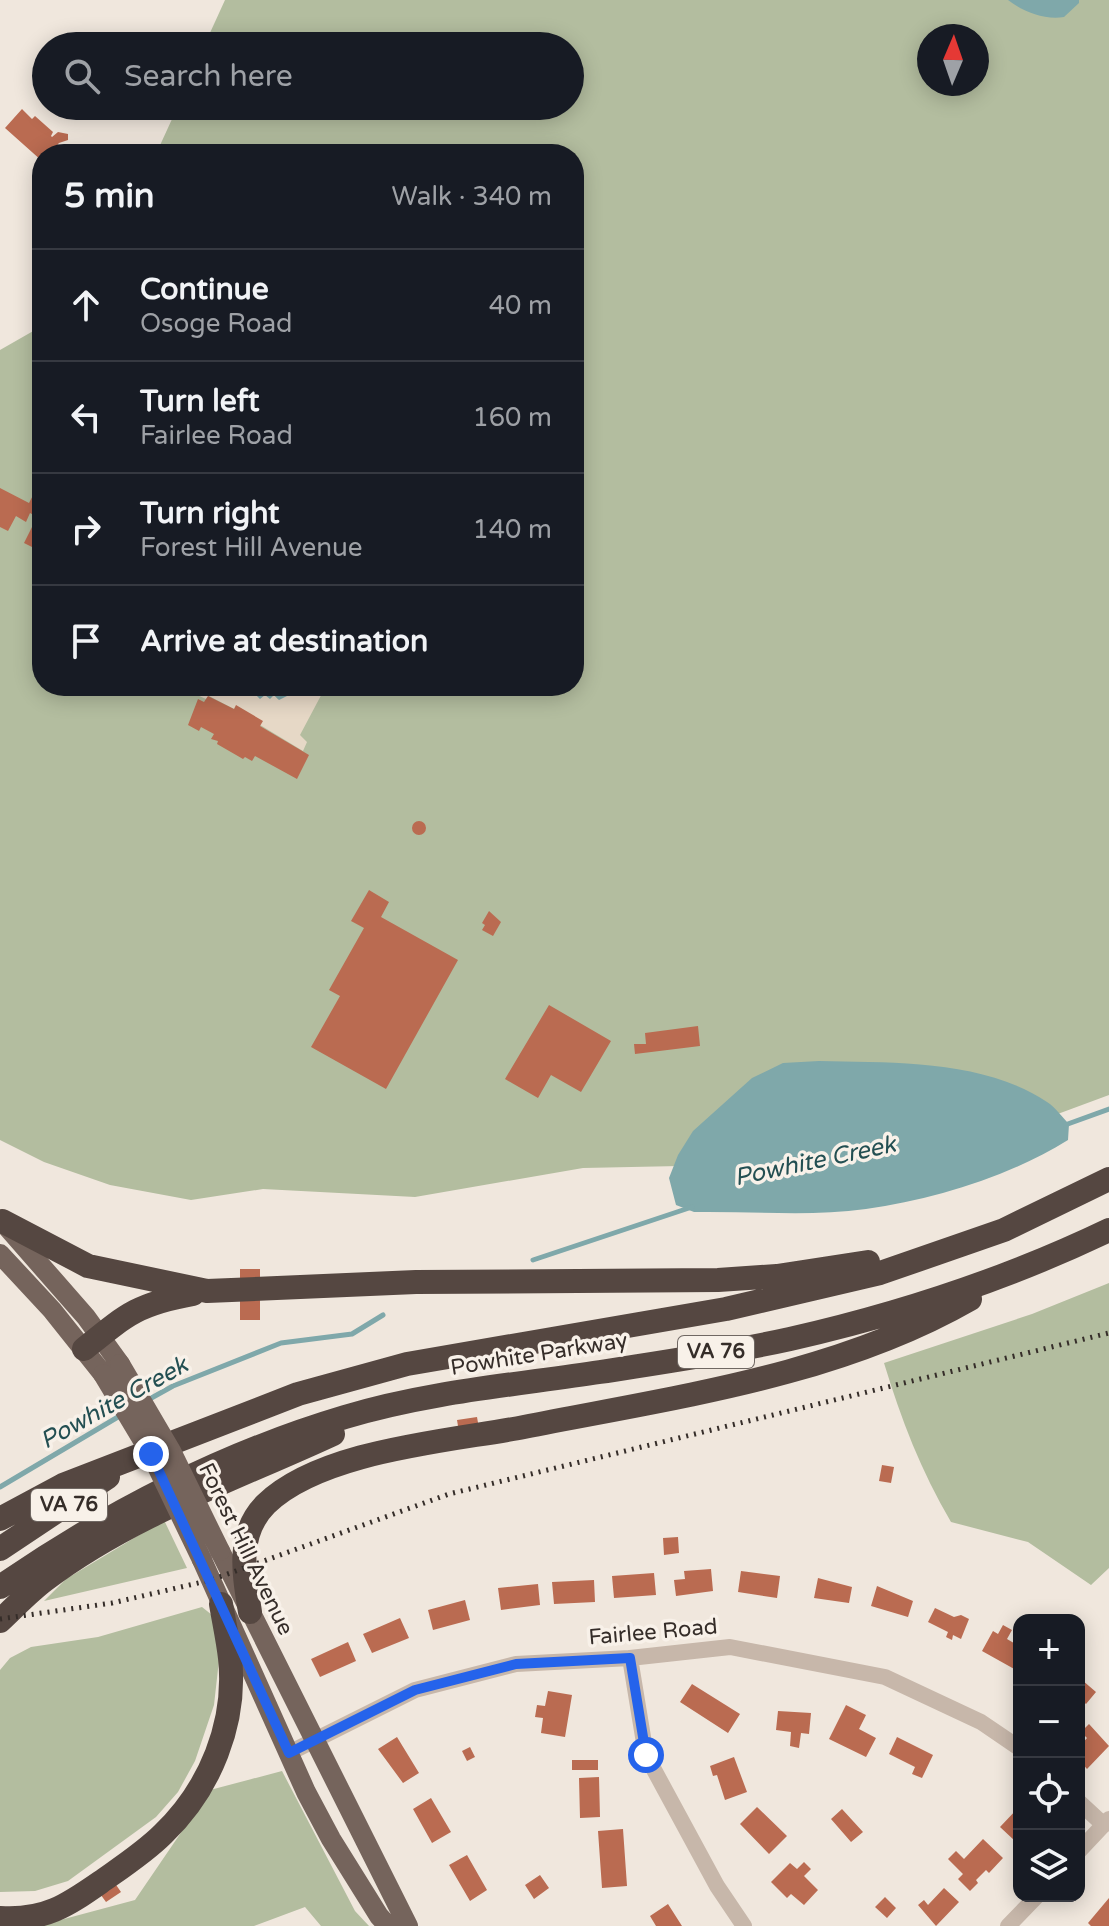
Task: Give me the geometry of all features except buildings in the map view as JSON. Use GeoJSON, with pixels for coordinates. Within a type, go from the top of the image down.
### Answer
{"type":"FeatureCollection","features":[{"type":"Feature","properties":{"kind":"highway","name":"Powhite Parkway"},"geometry":{"type":"LineString","coordinates":[[0,1519],[63,1485],[272,1403],[351,1377],[407,1364],[801,1294],[880,1273],[1004,1230],[1109,1179]]}},
{"type":"Feature","properties":{"kind":"highway"},"geometry":{"type":"LineString","coordinates":[[1,1220],[88,1266],[207,1291]]}},
{"type":"Feature","properties":{"kind":"highway","name":"Powhite Parkway"},"geometry":{"type":"LineString","coordinates":[[0,1587],[93,1527],[214,1465],[297,1432],[400,1402],[789,1339],[890,1314],[980,1285],[1109,1230]]}},
{"type":"Feature","properties":{"kind":"highway"},"geometry":{"type":"LineString","coordinates":[[92,1342],[140,1307],[207,1291],[416,1282],[718,1280],[777,1276],[950,1250]]}},
{"type":"Feature","properties":{"kind":"highway"},"geometry":{"type":"LineString","coordinates":[[250,1612],[242,1556],[257,1515],[263,1506],[283,1491],[321,1471],[373,1454],[673,1397],[796,1368],[856,1350],[944,1314],[1024,1268]]}},
{"type":"Feature","properties":{"kind":"highway"},"geometry":{"type":"LineString","coordinates":[[0,1621],[46,1580],[105,1542],[186,1500],[400,1402]]}},
{"type":"Feature","properties":{"kind":"highway","name":"VA 76"},"geometry":{"type":"LineString","coordinates":[[0,1549],[71,1504],[136,1456]]}},
{"type":"Feature","properties":{"kind":"highway"},"geometry":{"type":"LineString","coordinates":[[0,1918],[40,1916],[65,1907],[143,1852],[163,1834],[191,1800],[217,1753],[229,1704],[230,1658],[221,1604]]}},
{"type":"Feature","properties":{"kind":"main road","name":"Forest Hill Avenue"},"geometry":{"type":"LineString","coordinates":[[1,1220],[111,1369],[151,1454],[211,1556],[250,1612],[408,1926]]}},
{"type":"Feature","properties":{"kind":"main road","name":"Forest Hill Avenue"},"geometry":{"type":"LineString","coordinates":[[0,1254],[92,1342]]}},
{"type":"Feature","properties":{"kind":"main road","name":"Forest Hill Avenue"},"geometry":{"type":"LineString","coordinates":[[211,1556],[221,1604],[289,1753],[331,1839],[388,1926]]}},
{"type":"Feature","properties":{"kind":"street","name":"Fairlee Road"},"geometry":{"type":"LineString","coordinates":[[289,1753],[415,1690],[516,1664],[630,1658],[730,1647],[885,1677],[981,1722],[1013,1744]]}},
{"type":"Feature","properties":{"kind":"street"},"geometry":{"type":"LineString","coordinates":[[630,1658],[646,1755],[717,1886],[744,1926]]}},
{"type":"Feature","properties":{"kind":"street"},"geometry":{"type":"LineString","coordinates":[[1085,1806],[1106,1822],[1085,1845]]}},
{"type":"Feature","properties":{"kind":"street"},"geometry":{"type":"LineString","coordinates":[[1008,1926],[1031,1902]]}},
{"type":"Feature","properties":{"kind":"green space"},"geometry":{"type":"Polygon","coordinates":[[[225,0],[1109,0],[1109,1095],[1055,1115],[780,1164],[583,1168],[415,1197],[263,1189],[191,1200],[110,1185],[44,1162],[0,1140],[0,350],[32,332],[32,696],[584,696],[584,144],[161,144],[172,120],[584,120],[584,32],[210,32],[225,0]]]}},
{"type":"Feature","properties":{"kind":"green space"},"geometry":{"type":"Polygon","coordinates":[[[1109,1283],[1109,1568],[1091,1585],[1028,1542],[951,1522],[913,1444],[884,1363],[1032,1314],[1109,1283]]]}},
{"type":"Feature","properties":{"kind":"green space"},"geometry":{"type":"Polygon","coordinates":[[[164,1520],[187,1568],[44,1601],[66,1579],[164,1520]]]}},
{"type":"Feature","properties":{"kind":"green space"},"geometry":{"type":"Polygon","coordinates":[[[202,1607],[212,1615],[220,1651],[214,1705],[195,1761],[178,1792],[156,1817],[68,1881],[35,1891],[0,1892],[0,1670],[10,1658],[31,1647],[98,1637],[202,1607]]]}},
{"type":"Feature","properties":{"kind":"green space"},"geometry":{"type":"Polygon","coordinates":[[[282,1771],[355,1911],[369,1926],[321,1926],[305,1907],[254,1926],[38,1926],[135,1900],[210,1790],[282,1771]]]}},
{"type":"Feature","properties":{"kind":"shaded area"},"geometry":{"type":"Polygon","coordinates":[[[209,696],[275,696],[278,699],[283,696],[321,696],[300,735],[307,742],[303,751],[209,696]]]}},
{"type":"Feature","properties":{"kind":"water"},"geometry":{"type":"Polygon","coordinates":[[[1008,0],[1079,0],[1079,3],[1064,17],[1057,18],[1034,14],[1008,0]]]}},
{"type":"Feature","properties":{"kind":"water"},"geometry":{"type":"Polygon","coordinates":[[[819,1061],[937,1066],[994,1078],[1022,1088],[1050,1104],[1069,1124],[1068,1140],[1021,1165],[970,1185],[866,1209],[802,1213],[694,1212],[676,1205],[669,1178],[678,1155],[693,1131],[752,1078],[783,1063],[819,1061]]]}},
{"type":"Feature","properties":{"kind":"waterway","name":"Powhite Creek"},"geometry":{"type":"LineString","coordinates":[[1065,1125],[1109,1109]]}},
{"type":"Feature","properties":{"kind":"waterway","name":"Powhite Creek"},"geometry":{"type":"LineString","coordinates":[[533,1260],[692,1207]]}},
{"type":"Feature","properties":{"kind":"waterway","name":"Powhite Creek"},"geometry":{"type":"LineString","coordinates":[[146,1401],[173,1386],[281,1343],[352,1334],[383,1315]]}},
{"type":"Feature","properties":{"kind":"waterway","name":"Powhite Creek"},"geometry":{"type":"LineString","coordinates":[[0,1487],[123,1414]]}},
{"type":"Feature","properties":{"kind":"railway"},"geometry":{"type":"LineString","coordinates":[[0,1619],[112,1603],[211,1580],[449,1494],[1109,1333]]}},
{"type":"Feature","properties":{"kind":"route"},"geometry":{"type":"LineString","coordinates":[[151,1454],[289,1753],[415,1690],[516,1664],[630,1658],[646,1755]]}}]}
